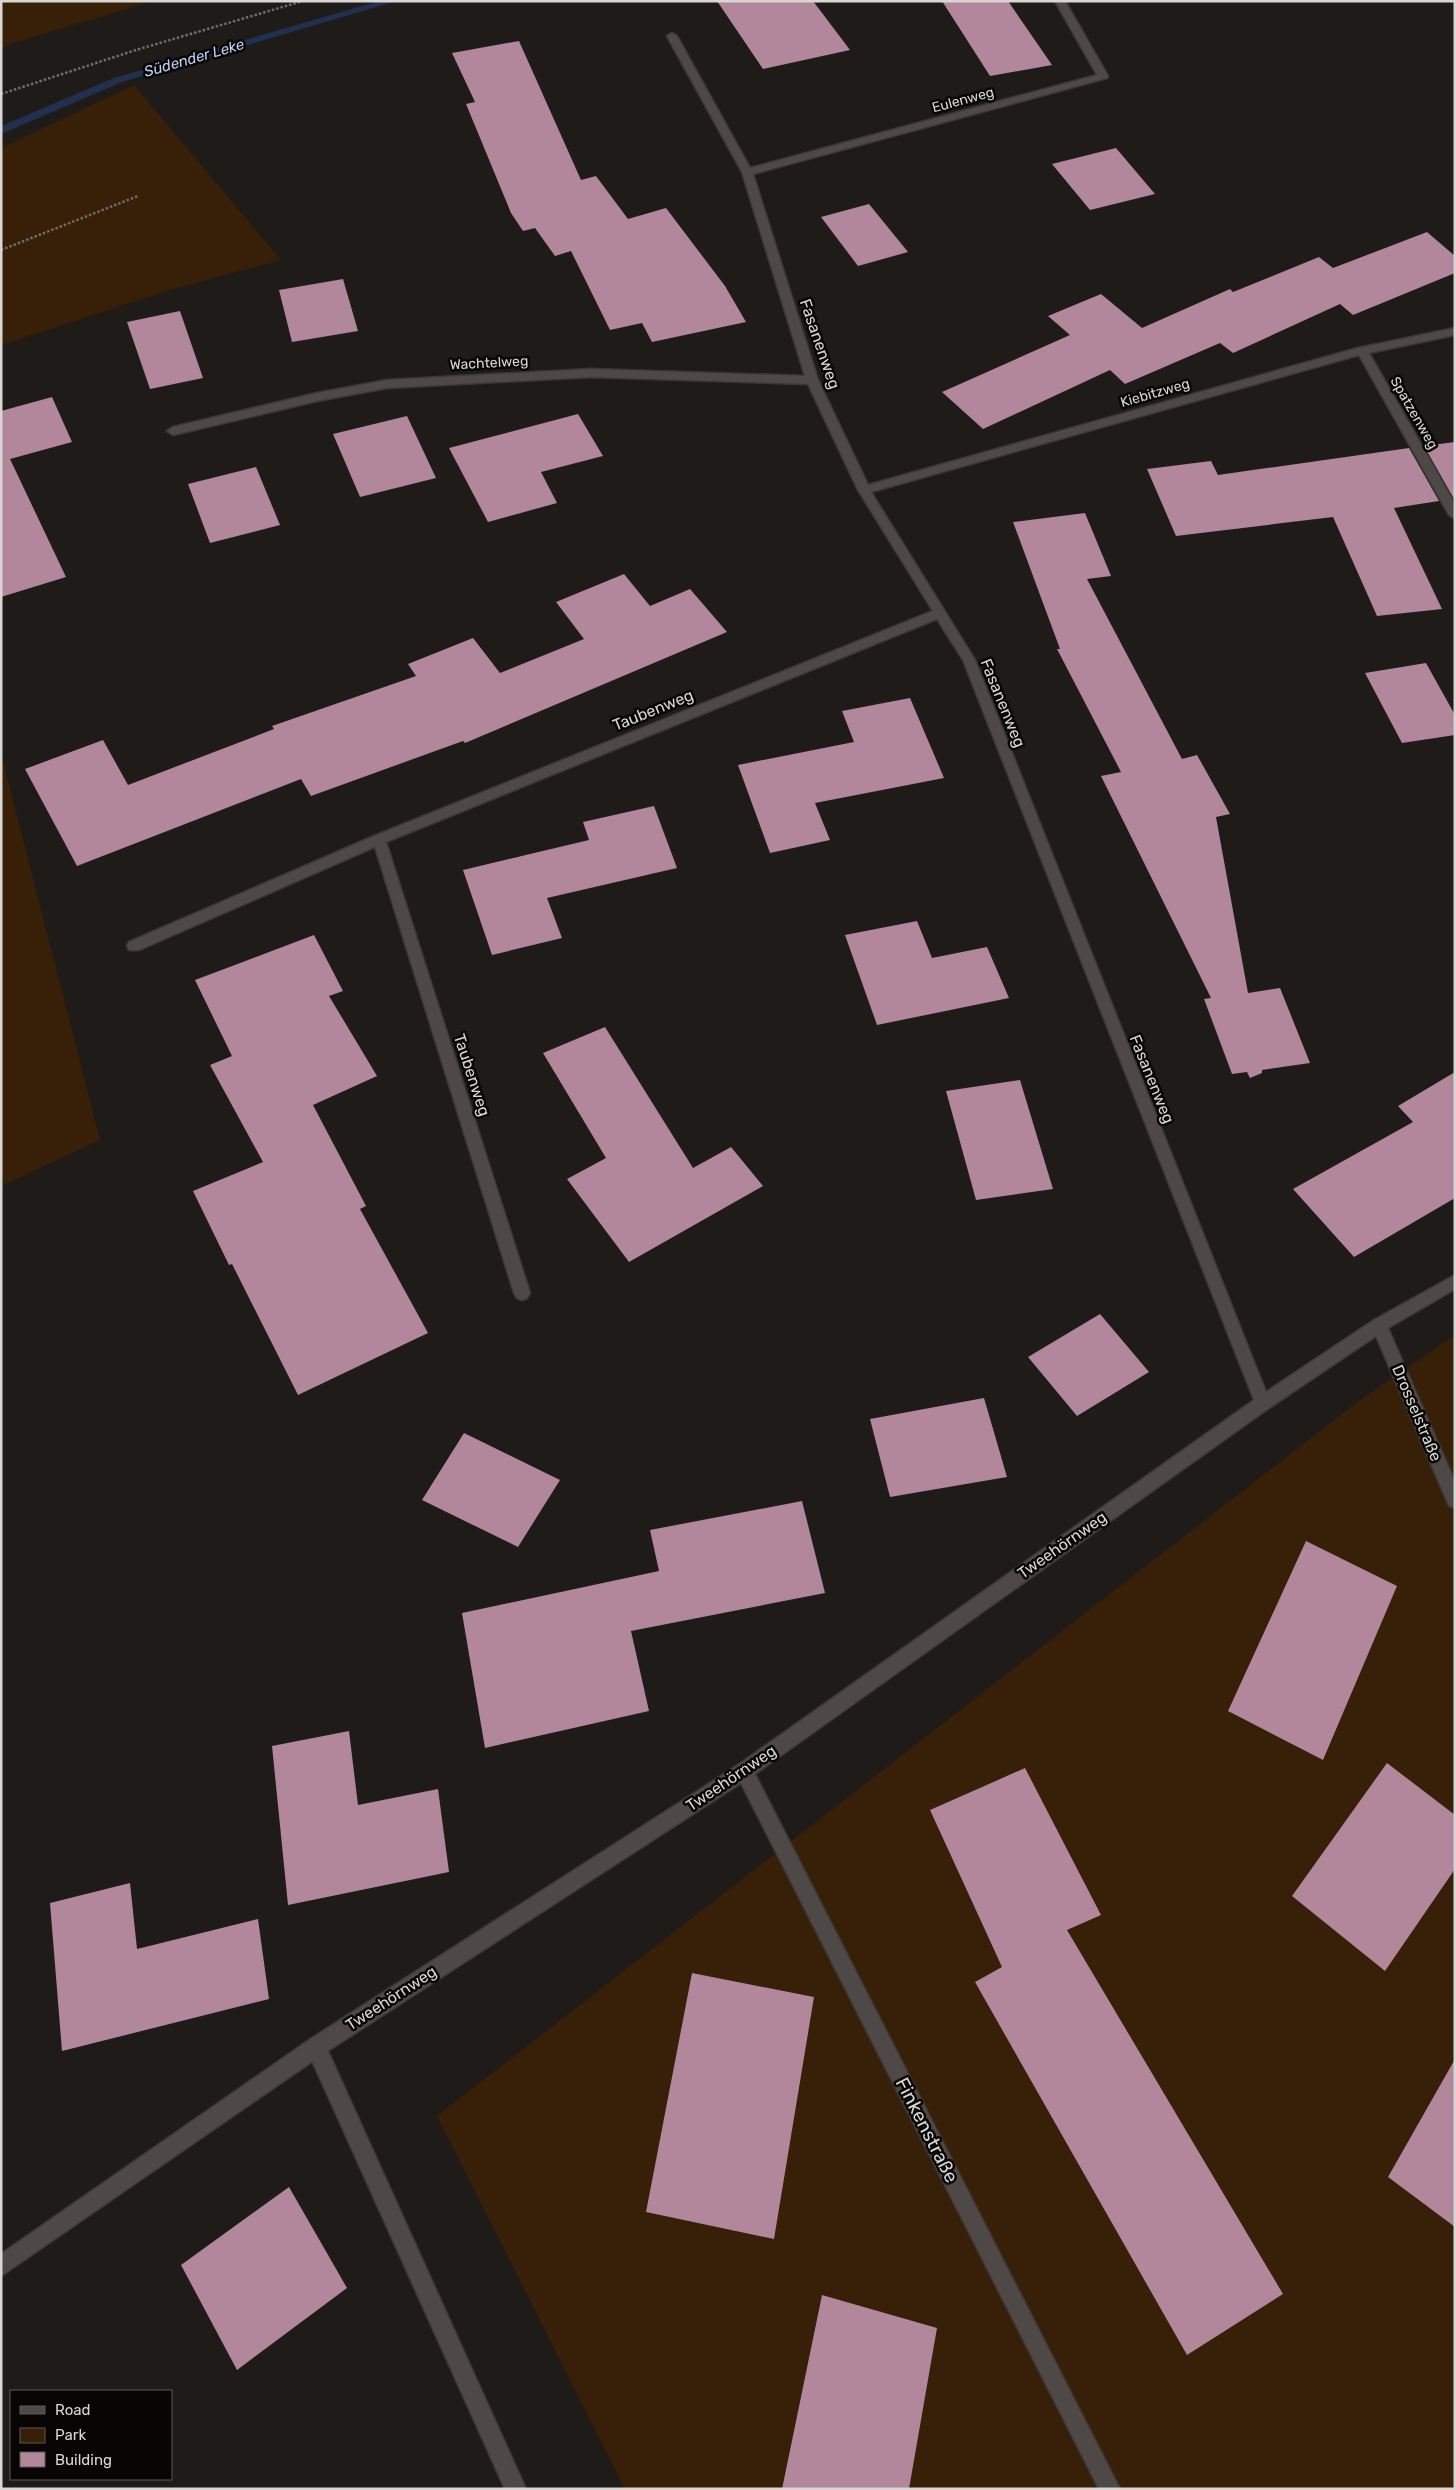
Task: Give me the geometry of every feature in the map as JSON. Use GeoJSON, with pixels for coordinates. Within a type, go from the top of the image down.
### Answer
{"type":"FeatureCollection","features":[{"type":"Feature","properties":{"kind":"street","name":"Eulenweg"},"geometry":{"type":"LineString","coordinates":[[747,172],[1103,76],[1060,1]]}},
{"type":"Feature","properties":{"kind":"street","name":"Fasanenweg"},"geometry":{"type":"LineString","coordinates":[[672,36],[747,172],[812,380],[864,490],[969,660],[1263,1403]]}},
{"type":"Feature","properties":{"kind":"street","name":"Kiebitzweg"},"geometry":{"type":"LineString","coordinates":[[864,490],[1362,351],[1455,332]]}},
{"type":"Feature","properties":{"kind":"street","name":"Spatzenweg"},"geometry":{"type":"LineString","coordinates":[[1362,351],[1455,515]]}},
{"type":"Feature","properties":{"kind":"street","name":"Wachtelweg"},"geometry":{"type":"LineString","coordinates":[[173,431],[317,397],[387,384],[590,373],[812,380]]}},
{"type":"Feature","properties":{"kind":"street","name":"Taubenweg"},"geometry":{"type":"LineString","coordinates":[[134,946],[379,840],[940,613]]}},
{"type":"Feature","properties":{"kind":"street","name":"Taubenweg"},"geometry":{"type":"LineString","coordinates":[[379,840],[522,1293]]}},
{"type":"Feature","properties":{"kind":"street","name":"Tweehörnweg"},"geometry":{"type":"LineString","coordinates":[[1,2266],[316,2047],[744,1771],[1263,1403],[1378,1325],[1455,1281]]}},
{"type":"Feature","properties":{"kind":"street","name":"Drosselstraße"},"geometry":{"type":"LineString","coordinates":[[1378,1325],[1455,1501]]}},
{"type":"Feature","properties":{"kind":"street","name":"Finkenstraße"},"geometry":{"type":"LineString","coordinates":[[744,1771],[1110,2489]]}},
{"type":"Feature","properties":{"kind":"street"},"geometry":{"type":"LineString","coordinates":[[316,2047],[516,2489]]}},
{"type":"Feature","properties":{"kind":"path"},"geometry":{"type":"LineString","coordinates":[[1,94],[136,50],[303,1]]}},
{"type":"Feature","properties":{"kind":"path"},"geometry":{"type":"LineString","coordinates":[[1,250],[138,196]]}},
{"type":"Feature","properties":{"kind":"green space"},"geometry":{"type":"Polygon","coordinates":[[[1,1],[153,1],[13,43],[1,49],[1,1]]]}},
{"type":"Feature","properties":{"kind":"green space"},"geometry":{"type":"Polygon","coordinates":[[[134,85],[281,260],[169,290],[1,345],[1,148],[134,85]]]}},
{"type":"Feature","properties":{"kind":"green space"},"geometry":{"type":"Polygon","coordinates":[[[1,753],[100,1140],[1,1186],[1,753]]]}},
{"type":"Feature","properties":{"kind":"green space"},"geometry":{"type":"Polygon","coordinates":[[[1455,1335],[1455,1815],[1387,1764],[1292,1896],[1385,1970],[1455,1869],[1455,2059],[1388,2177],[1455,2227],[1455,2489],[909,2489],[937,2328],[822,2295],[782,2489],[625,2489],[437,2116],[1356,1403],[1455,1335]],[[1306,1541],[1228,1711],[1323,1760],[1397,1586],[1306,1541]],[[1025,1768],[930,1810],[1002,1967],[975,1982],[1187,2354],[1283,2294],[1067,1930],[1100,1914],[1025,1768]],[[692,1973],[646,2212],[773,2239],[814,1997],[692,1973]]]}},
{"type":"Feature","properties":{"kind":"building"},"geometry":{"type":"Polygon","coordinates":[[[717,1],[813,1],[850,50],[763,69],[717,1]]]}},
{"type":"Feature","properties":{"kind":"building"},"geometry":{"type":"Polygon","coordinates":[[[942,1],[1008,1],[1052,65],[990,76],[942,1]]]}},
{"type":"Feature","properties":{"kind":"building"},"geometry":{"type":"Polygon","coordinates":[[[519,41],[581,180],[596,176],[628,219],[666,208],[725,286],[746,322],[652,342],[642,323],[610,330],[571,251],[555,256],[535,228],[523,231],[511,213],[466,104],[475,102],[452,53],[519,41]]]}},
{"type":"Feature","properties":{"kind":"building"},"geometry":{"type":"Polygon","coordinates":[[[1116,148],[1155,194],[1090,210],[1052,164],[1116,148]]]}},
{"type":"Feature","properties":{"kind":"building"},"geometry":{"type":"Polygon","coordinates":[[[869,204],[908,252],[858,266],[821,217],[869,204]]]}},
{"type":"Feature","properties":{"kind":"building"},"geometry":{"type":"Polygon","coordinates":[[[1427,232],[1455,256],[1455,273],[1353,315],[1340,304],[1233,353],[1220,343],[1125,384],[1110,370],[983,429],[942,392],[1070,335],[1048,316],[1101,294],[1142,328],[1230,289],[1233,292],[1319,257],[1333,268],[1427,232]]]}},
{"type":"Feature","properties":{"kind":"building"},"geometry":{"type":"Polygon","coordinates":[[[343,279],[358,331],[292,342],[279,290],[343,279]]]}},
{"type":"Feature","properties":{"kind":"building"},"geometry":{"type":"Polygon","coordinates":[[[180,311],[203,378],[150,389],[127,322],[180,311]]]}},
{"type":"Feature","properties":{"kind":"building"},"geometry":{"type":"Polygon","coordinates":[[[52,397],[72,442],[10,459],[66,577],[1,597],[1,411],[52,397]]]}},
{"type":"Feature","properties":{"kind":"building"},"geometry":{"type":"Polygon","coordinates":[[[578,414],[603,456],[541,472],[557,503],[488,522],[449,448],[578,414]]]}},
{"type":"Feature","properties":{"kind":"building"},"geometry":{"type":"Polygon","coordinates":[[[407,416],[436,478],[360,497],[333,434],[407,416]]]}},
{"type":"Feature","properties":{"kind":"building"},"geometry":{"type":"Polygon","coordinates":[[[1455,442],[1455,499],[1454,499],[1424,446],[1455,442]]]}},
{"type":"Feature","properties":{"kind":"building"},"geometry":{"type":"Polygon","coordinates":[[[1409,448],[1439,501],[1394,508],[1442,609],[1377,616],[1333,517],[1176,536],[1147,469],[1211,461],[1218,475],[1409,448]]]}},
{"type":"Feature","properties":{"kind":"building"},"geometry":{"type":"Polygon","coordinates":[[[256,467],[280,525],[210,543],[188,484],[256,467]]]}},
{"type":"Feature","properties":{"kind":"building"},"geometry":{"type":"Polygon","coordinates":[[[1085,513],[1111,576],[1087,579],[1182,759],[1197,755],[1230,814],[1216,817],[1248,993],[1280,988],[1310,1063],[1262,1070],[1262,1073],[1250,1078],[1247,1072],[1232,1074],[1204,999],[1211,998],[1101,776],[1121,772],[1057,649],[1060,649],[1013,522],[1085,513]]]}},
{"type":"Feature","properties":{"kind":"building"},"geometry":{"type":"Polygon","coordinates":[[[624,574],[650,606],[690,589],[727,632],[465,743],[463,741],[311,796],[301,779],[77,866],[25,769],[103,740],[128,785],[274,729],[272,726],[416,676],[408,664],[473,638],[500,673],[584,639],[556,602],[624,574]]]}},
{"type":"Feature","properties":{"kind":"building"},"geometry":{"type":"Polygon","coordinates":[[[1426,663],[1455,715],[1455,735],[1402,743],[1365,673],[1426,663]]]}},
{"type":"Feature","properties":{"kind":"building"},"geometry":{"type":"Polygon","coordinates":[[[910,698],[944,778],[815,803],[830,840],[770,853],[738,765],[854,742],[842,711],[910,698]]]}},
{"type":"Feature","properties":{"kind":"building"},"geometry":{"type":"Polygon","coordinates":[[[654,806],[677,868],[547,898],[562,938],[492,955],[463,870],[589,840],[583,822],[654,806]]]}},
{"type":"Feature","properties":{"kind":"building"},"geometry":{"type":"Polygon","coordinates":[[[917,921],[932,958],[987,947],[1009,998],[877,1025],[845,935],[917,921]]]}},
{"type":"Feature","properties":{"kind":"building"},"geometry":{"type":"Polygon","coordinates":[[[314,935],[343,991],[329,996],[377,1076],[313,1105],[366,1206],[360,1209],[428,1333],[298,1395],[232,1264],[229,1265],[193,1191],[263,1162],[210,1065],[232,1056],[195,980],[314,935]]]}},
{"type":"Feature","properties":{"kind":"building"},"geometry":{"type":"Polygon","coordinates":[[[605,1027],[693,1168],[731,1147],[763,1186],[629,1262],[567,1179],[606,1158],[543,1053],[605,1027]]]}},
{"type":"Feature","properties":{"kind":"building"},"geometry":{"type":"Polygon","coordinates":[[[1455,1072],[1455,1198],[1354,1257],[1293,1189],[1413,1122],[1398,1106],[1455,1072]]]}},
{"type":"Feature","properties":{"kind":"building"},"geometry":{"type":"Polygon","coordinates":[[[1020,1080],[1053,1189],[976,1200],[946,1091],[1020,1080]]]}},
{"type":"Feature","properties":{"kind":"building"},"geometry":{"type":"Polygon","coordinates":[[[1100,1314],[1149,1372],[1077,1416],[1028,1357],[1100,1314]]]}},
{"type":"Feature","properties":{"kind":"building"},"geometry":{"type":"Polygon","coordinates":[[[984,1398],[1007,1477],[890,1497],[870,1419],[984,1398]]]}},
{"type":"Feature","properties":{"kind":"building"},"geometry":{"type":"Polygon","coordinates":[[[464,1433],[560,1480],[518,1547],[422,1500],[464,1433]]]}},
{"type":"Feature","properties":{"kind":"building"},"geometry":{"type":"Polygon","coordinates":[[[802,1501],[825,1593],[631,1631],[649,1711],[485,1748],[462,1613],[659,1571],[650,1530],[802,1501]]]}},
{"type":"Feature","properties":{"kind":"building"},"geometry":{"type":"Polygon","coordinates":[[[1306,1541],[1397,1586],[1323,1760],[1228,1711],[1306,1541]]]}},
{"type":"Feature","properties":{"kind":"building"},"geometry":{"type":"Polygon","coordinates":[[[349,1731],[358,1805],[438,1789],[449,1872],[288,1905],[272,1746],[349,1731]]]}},
{"type":"Feature","properties":{"kind":"building"},"geometry":{"type":"Polygon","coordinates":[[[1387,1763],[1455,1815],[1455,1869],[1385,1971],[1292,1896],[1387,1763]]]}},
{"type":"Feature","properties":{"kind":"building"},"geometry":{"type":"Polygon","coordinates":[[[1025,1768],[1101,1915],[1067,1930],[1283,2294],[1187,2355],[975,1982],[1002,1967],[930,1810],[1025,1768]]]}},
{"type":"Feature","properties":{"kind":"building"},"geometry":{"type":"Polygon","coordinates":[[[130,1883],[137,1949],[258,1919],[269,1999],[62,2051],[50,1903],[130,1883]]]}},
{"type":"Feature","properties":{"kind":"building"},"geometry":{"type":"Polygon","coordinates":[[[692,1973],[814,1997],[774,2239],[646,2212],[692,1973]]]}},
{"type":"Feature","properties":{"kind":"building"},"geometry":{"type":"Polygon","coordinates":[[[1455,2059],[1455,2227],[1388,2177],[1455,2059]]]}},
{"type":"Feature","properties":{"kind":"building"},"geometry":{"type":"Polygon","coordinates":[[[289,2187],[347,2288],[237,2370],[181,2265],[289,2187]]]}},
{"type":"Feature","properties":{"kind":"building"},"geometry":{"type":"Polygon","coordinates":[[[822,2295],[937,2328],[909,2489],[782,2489],[822,2295]]]}},
{"type":"Feature","properties":{"kind":"waterway","name":"Südender Leke"},"geometry":{"type":"LineString","coordinates":[[1,130],[118,80],[392,1]]}}]}
